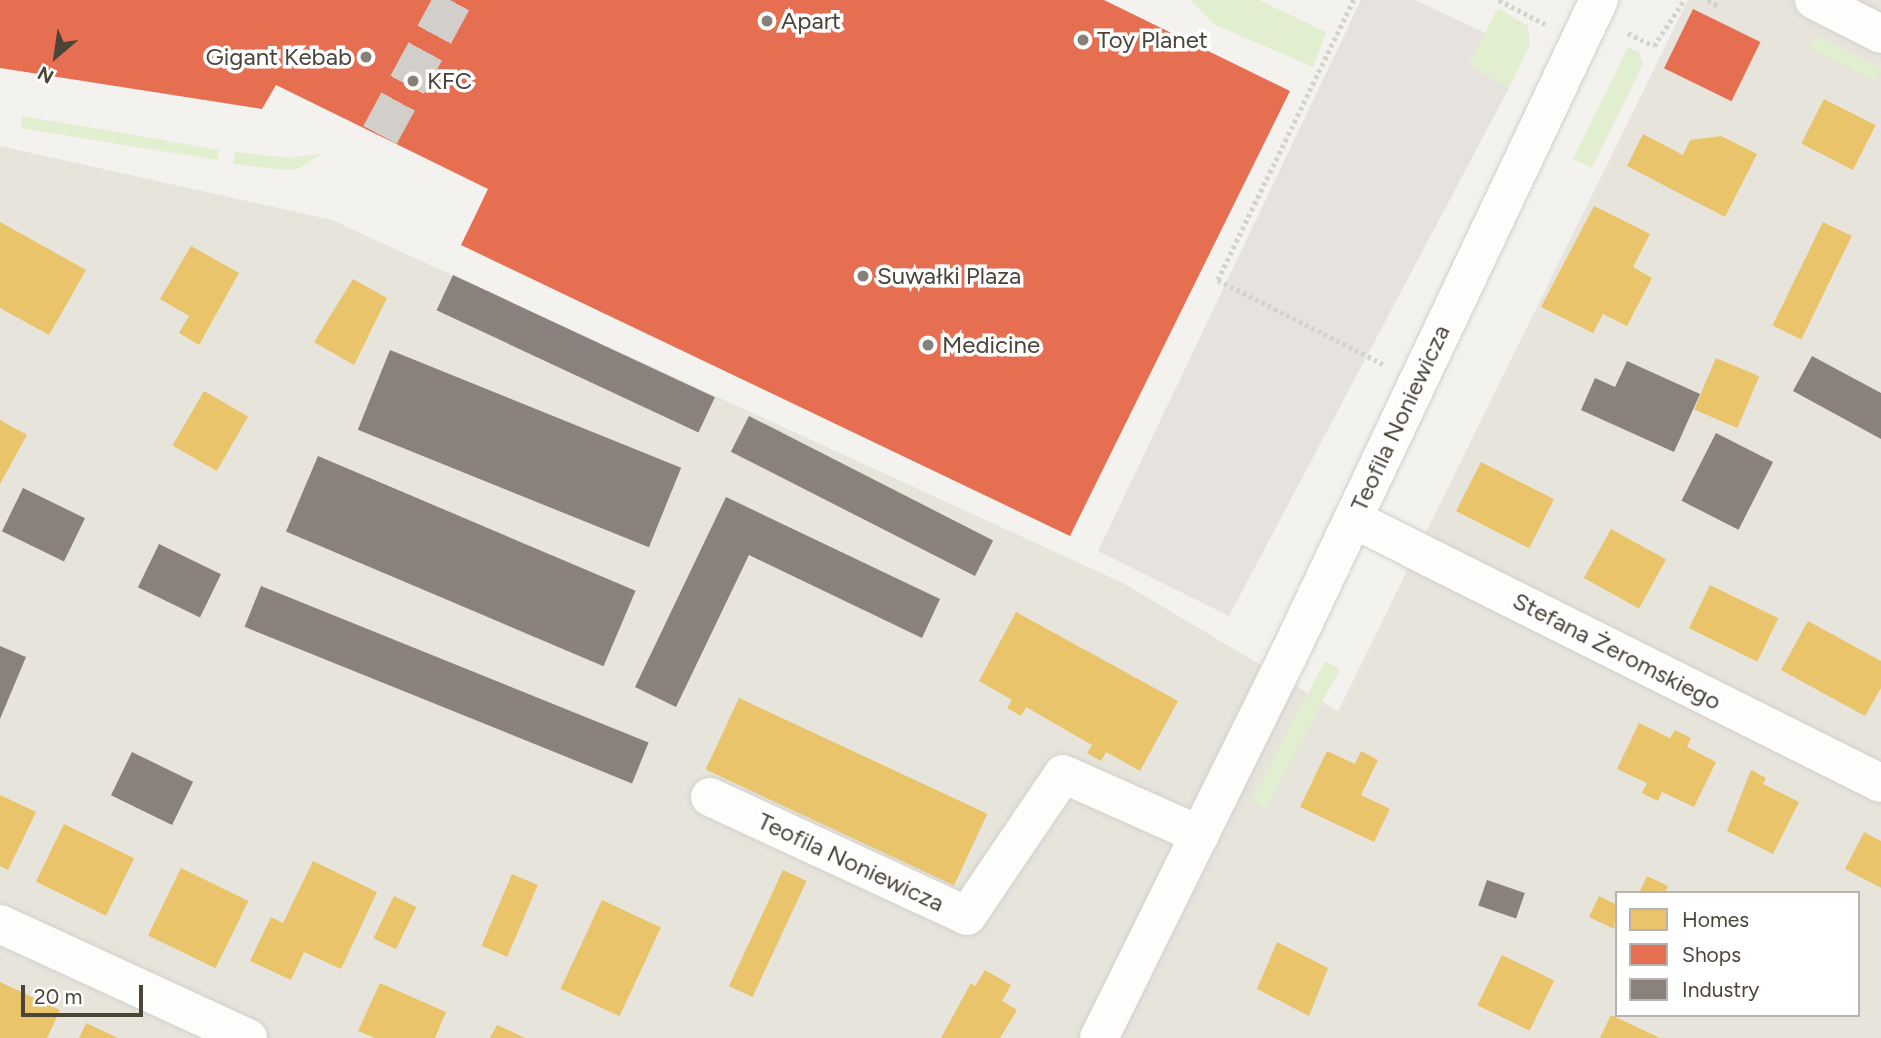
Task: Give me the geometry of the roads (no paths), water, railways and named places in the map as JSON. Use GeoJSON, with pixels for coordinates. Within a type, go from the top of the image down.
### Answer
{"type":"FeatureCollection","features":[{"type":"Feature","properties":{"kind":"street","name":"Teofila Noniewicza"},"geometry":{"type":"LineString","coordinates":[[1099,1038],[1353,519],[1599,0]]}},
{"type":"Feature","properties":{"kind":"street"},"geometry":{"type":"LineString","coordinates":[[1814,0],[1881,34]]}},
{"type":"Feature","properties":{"kind":"street","name":"Stefana Żeromskiego"},"geometry":{"type":"LineString","coordinates":[[1353,519],[1881,783]]}},
{"type":"Feature","properties":{"kind":"street","name":"Teofila Noniewicza"},"geometry":{"type":"LineString","coordinates":[[710,797],[968,916],[1063,774],[1200,835]]}},
{"type":"Feature","properties":{"kind":"street"},"geometry":{"type":"LineString","coordinates":[[0,924],[248,1038]]}},
{"type":"Feature","properties":{"kind":"tunnel"},"geometry":{"type":"LineString","coordinates":[[380,135],[453,0]]}},
{"type":"Feature","properties":{"kind":"place","name":"Apart"},"geometry":{"type":"Point","coordinates":[767,21]}},
{"type":"Feature","properties":{"kind":"place","name":"Toy Planet"},"geometry":{"type":"Point","coordinates":[1083,40]}},
{"type":"Feature","properties":{"kind":"place","name":"Gigant Kebab"},"geometry":{"type":"Point","coordinates":[366,57]}},
{"type":"Feature","properties":{"kind":"place","name":"KFC"},"geometry":{"type":"Point","coordinates":[413,81]}},
{"type":"Feature","properties":{"kind":"place","name":"Suwałki Plaza"},"geometry":{"type":"Point","coordinates":[863,276]}},
{"type":"Feature","properties":{"kind":"place","name":"Medicine"},"geometry":{"type":"Point","coordinates":[928,345]}}]}
